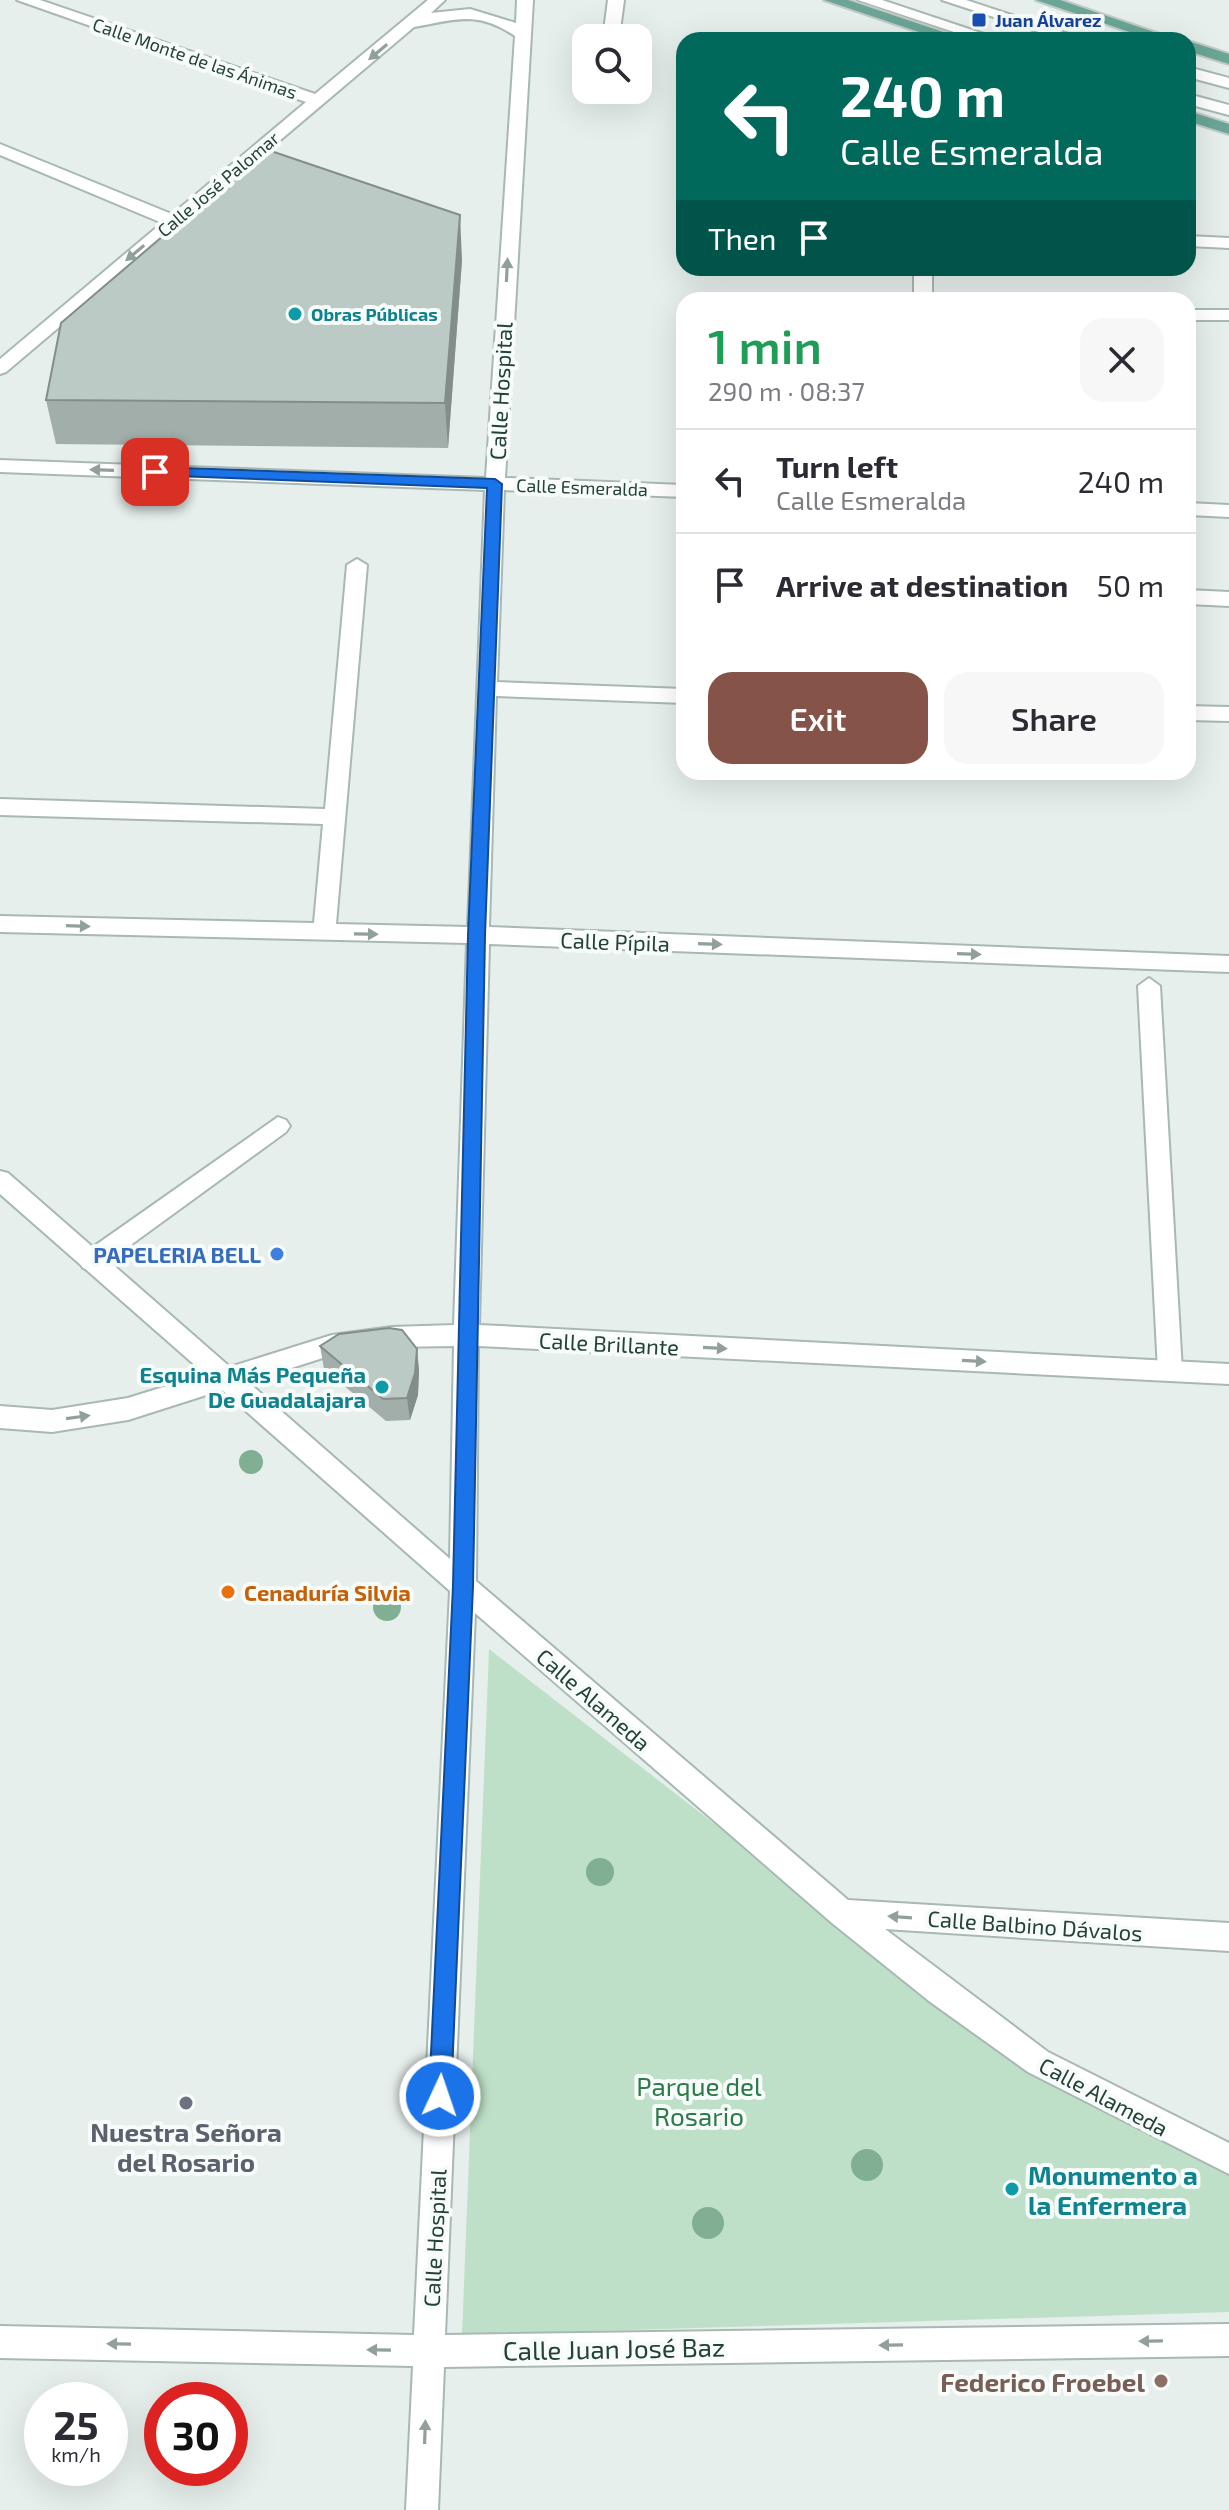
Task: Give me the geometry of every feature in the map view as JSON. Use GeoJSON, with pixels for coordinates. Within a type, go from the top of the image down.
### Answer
{"type":"FeatureCollection","features":[{"type":"Feature","properties":{"kind":"main road"},"geometry":{"type":"LineString","coordinates":[[832,0],[919,32]]}},
{"type":"Feature","properties":{"kind":"main road"},"geometry":{"type":"LineString","coordinates":[[1044,0],[1144,32]]}},
{"type":"Feature","properties":{"kind":"main road"},"geometry":{"type":"LineString","coordinates":[[1196,49],[1229,59]]}},
{"type":"Feature","properties":{"kind":"main road"},"geometry":{"type":"LineString","coordinates":[[1196,119],[1229,129]]}},
{"type":"Feature","properties":{"kind":"street","name":"Calle Monte de las Ánimas"},"geometry":{"type":"LineString","coordinates":[[25,0],[319,101]]}},
{"type":"Feature","properties":{"kind":"street","name":"Calle José Palomar"},"geometry":{"type":"LineString","coordinates":[[0,368],[437,0]]}},
{"type":"Feature","properties":{"kind":"street","name":"Calle Hospital"},"geometry":{"type":"LineString","coordinates":[[422,2510],[463,1586],[466,1335],[486,689],[495,484],[525,0]]}},
{"type":"Feature","properties":{"kind":"street"},"geometry":{"type":"LineString","coordinates":[[613,24],[616,0]]}},
{"type":"Feature","properties":{"kind":"street"},"geometry":{"type":"LineString","coordinates":[[866,0],[968,32]]}},
{"type":"Feature","properties":{"kind":"street"},"geometry":{"type":"LineString","coordinates":[[950,0],[1053,32]]}},
{"type":"Feature","properties":{"kind":"street"},"geometry":{"type":"LineString","coordinates":[[411,25],[432,16],[485,14],[507,22],[522,34]]}},
{"type":"Feature","properties":{"kind":"street"},"geometry":{"type":"LineString","coordinates":[[1196,74],[1229,83]]}},
{"type":"Feature","properties":{"kind":"street"},"geometry":{"type":"LineString","coordinates":[[1196,101],[1229,110]]}},
{"type":"Feature","properties":{"kind":"street"},"geometry":{"type":"LineString","coordinates":[[0,149],[173,221]]}},
{"type":"Feature","properties":{"kind":"street"},"geometry":{"type":"LineString","coordinates":[[1196,241],[1229,243]]}},
{"type":"Feature","properties":{"kind":"street"},"geometry":{"type":"LineString","coordinates":[[1196,315],[1229,315]]}},
{"type":"Feature","properties":{"kind":"street","name":"Calle Esmeralda"},"geometry":{"type":"LineString","coordinates":[[0,466],[676,491]]}},
{"type":"Feature","properties":{"kind":"street"},"geometry":{"type":"LineString","coordinates":[[1196,509],[1229,511]]}},
{"type":"Feature","properties":{"kind":"street"},"geometry":{"type":"LineString","coordinates":[[324,933],[357,565]]}},
{"type":"Feature","properties":{"kind":"street"},"geometry":{"type":"LineString","coordinates":[[1196,597],[1229,599]]}},
{"type":"Feature","properties":{"kind":"street"},"geometry":{"type":"LineString","coordinates":[[486,689],[676,696]]}},
{"type":"Feature","properties":{"kind":"street"},"geometry":{"type":"LineString","coordinates":[[1196,713],[1229,714]]}},
{"type":"Feature","properties":{"kind":"street"},"geometry":{"type":"LineString","coordinates":[[0,807],[334,817]]}},
{"type":"Feature","properties":{"kind":"street","name":"Calle Pípila"},"geometry":{"type":"LineString","coordinates":[[0,924],[477,935],[1229,964]]}},
{"type":"Feature","properties":{"kind":"street"},"geometry":{"type":"LineString","coordinates":[[1149,986],[1170,1371]]}},
{"type":"Feature","properties":{"kind":"street"},"geometry":{"type":"LineString","coordinates":[[91,1261],[278,1126]]}},
{"type":"Feature","properties":{"kind":"street","name":"Calle Alameda"},"geometry":{"type":"LineString","coordinates":[[0,1180],[463,1586],[842,1913],[939,1991],[1038,2062],[1229,2159]]}},
{"type":"Feature","properties":{"kind":"street","name":"Calle Brillante"},"geometry":{"type":"LineString","coordinates":[[0,1417],[52,1421],[128,1409],[332,1345],[392,1337],[466,1335],[1229,1374]]}},
{"type":"Feature","properties":{"kind":"street","name":"Calle Balbino Dávalos"},"geometry":{"type":"LineString","coordinates":[[842,1913],[1229,1937]]}},
{"type":"Feature","properties":{"kind":"street","name":"Calle Juan José Baz"},"geometry":{"type":"LineString","coordinates":[[0,2342],[428,2351],[1229,2340]]}},
{"type":"Feature","properties":{"kind":"green space","name":"Parque del Rosario"},"geometry":{"type":"Polygon","coordinates":[[[489,1649],[872,1946],[1229,2176],[1229,2312],[462,2335],[489,1649]]]}},
{"type":"Feature","properties":{"kind":"building","name":"Obras Públicas"},"geometry":{"type":"Polygon","coordinates":[[[265,149],[460,215],[445,403],[46,400],[61,323],[265,149]]]}},
{"type":"Feature","properties":{"kind":"building","name":"Esquina Más Pequeña De Guadalajara"},"geometry":{"type":"Polygon","coordinates":[[[389,1328],[402,1330],[417,1349],[415,1373],[407,1398],[383,1399],[320,1346],[339,1334],[389,1328]]]}},
{"type":"Feature","properties":{"kind":"place","name":"Juan Álvarez"},"geometry":{"type":"Point","coordinates":[979,20]}},
{"type":"Feature","properties":{"kind":"place","name":"Obras Públicas"},"geometry":{"type":"Point","coordinates":[295,314]}},
{"type":"Feature","properties":{"kind":"place","name":"PAPELERIA BELL"},"geometry":{"type":"Point","coordinates":[277,1254]}},
{"type":"Feature","properties":{"kind":"place","name":"Esquina Más Pequeña De Guadalajara"},"geometry":{"type":"Point","coordinates":[382,1387]}},
{"type":"Feature","properties":{"kind":"place","name":"Cenaduría Silvia"},"geometry":{"type":"Point","coordinates":[228,1592]}},
{"type":"Feature","properties":{"kind":"place","name":"Nuestra Señora del Rosario"},"geometry":{"type":"Point","coordinates":[186,2103]}},
{"type":"Feature","properties":{"kind":"place","name":"Monumento a la Enfermera"},"geometry":{"type":"Point","coordinates":[1012,2189]}},
{"type":"Feature","properties":{"kind":"place","name":"Federico Froebel"},"geometry":{"type":"Point","coordinates":[1161,2381]}},
{"type":"Feature","properties":{"kind":"route"},"geometry":{"type":"LineString","coordinates":[[155,472],[495,484],[477,935],[463,1586],[440,2096]]}}]}
